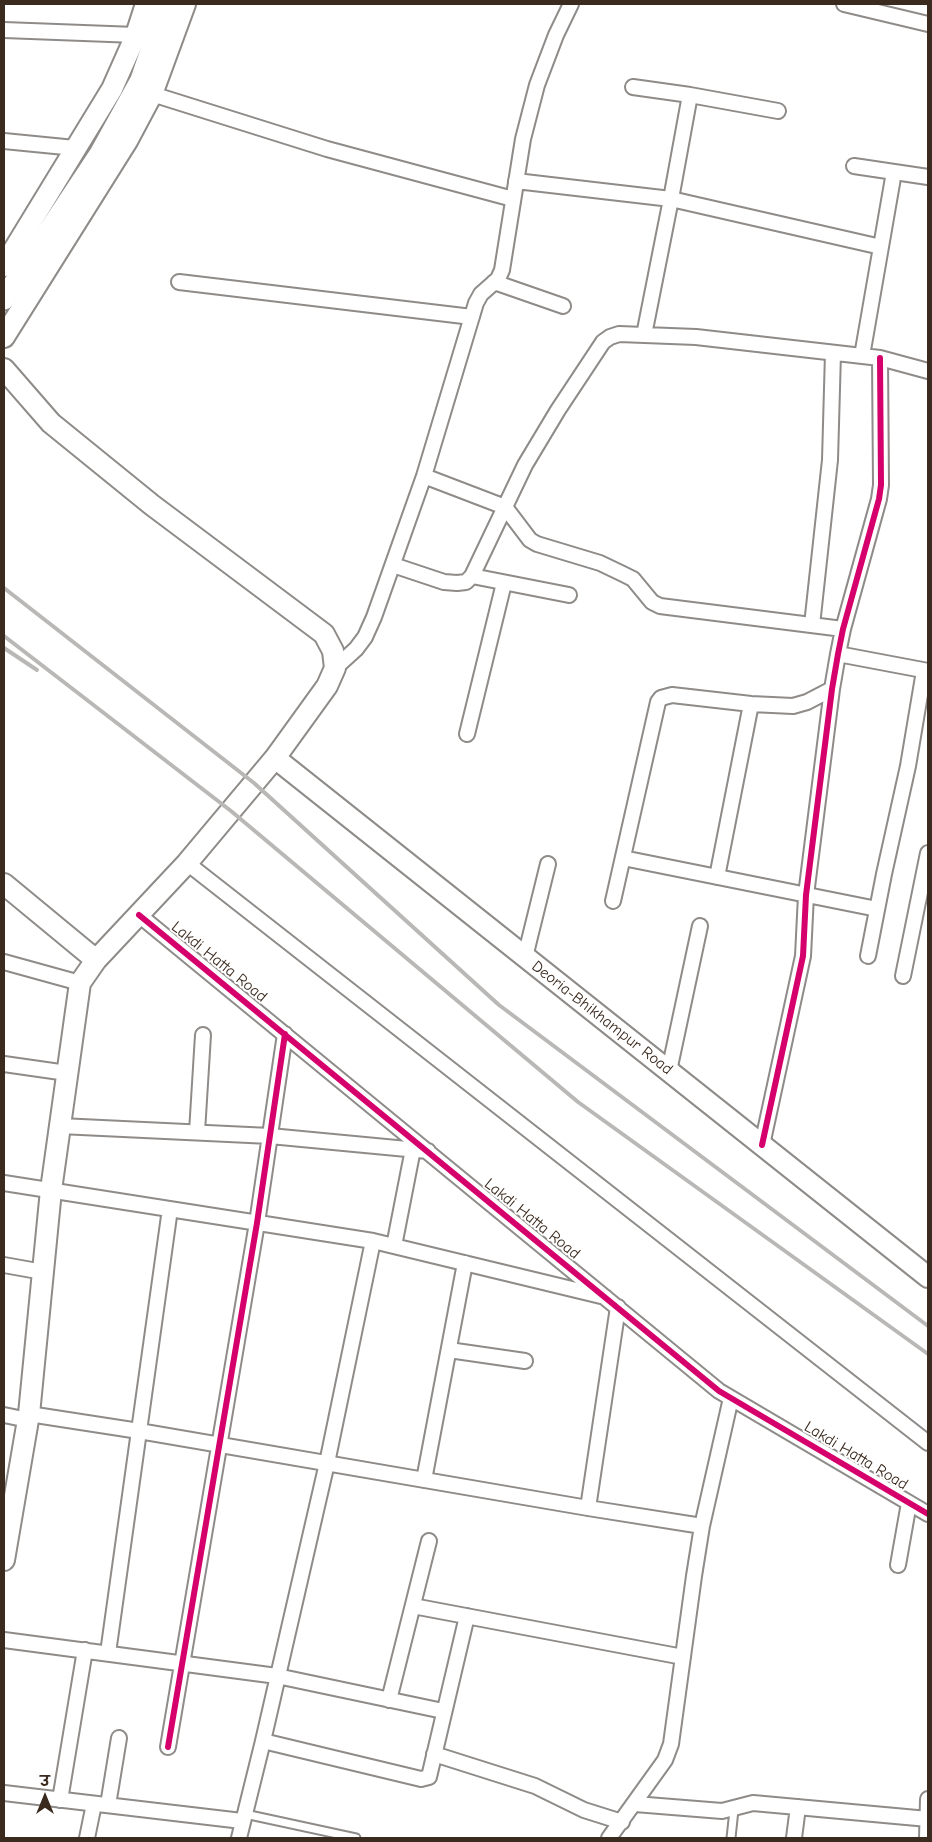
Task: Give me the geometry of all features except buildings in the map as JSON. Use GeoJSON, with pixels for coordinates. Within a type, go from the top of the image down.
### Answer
{"type":"FeatureCollection","features":[{"type":"Feature","properties":{"kind":"main road"},"geometry":{"type":"LineString","coordinates":[[4,266],[112,89],[136,35],[146,4]]}},
{"type":"Feature","properties":{"kind":"main road"},"geometry":{"type":"LineString","coordinates":[[4,299],[100,154],[141,80],[167,4]]}},
{"type":"Feature","properties":{"kind":"main road"},"geometry":{"type":"LineString","coordinates":[[4,336],[127,141],[152,94],[185,4]]}},
{"type":"Feature","properties":{"kind":"main road"},"geometry":{"type":"LineString","coordinates":[[4,370],[51,423],[152,505],[324,634],[333,651],[335,668],[327,686],[275,758],[187,863],[96,960],[80,983],[51,1190],[28,1417],[4,1560]]}},
{"type":"Feature","properties":{"kind":"main road","name":"Deoria-Bhikhampur Road"},"geometry":{"type":"LineString","coordinates":[[275,758],[928,1277]]}},
{"type":"Feature","properties":{"kind":"main road"},"geometry":{"type":"LineString","coordinates":[[4,884],[96,960]]}},
{"type":"Feature","properties":{"kind":"street"},"geometry":{"type":"LineString","coordinates":[[335,668],[356,649],[365,637],[374,617],[424,476],[472,316],[481,294],[494,282],[502,270],[523,139],[537,85],[556,35],[571,4]]}},
{"type":"Feature","properties":{"kind":"street"},"geometry":{"type":"LineString","coordinates":[[844,4],[928,24]]}},
{"type":"Feature","properties":{"kind":"street"},"geometry":{"type":"LineString","coordinates":[[4,30],[136,35]]}},
{"type":"Feature","properties":{"kind":"street"},"geometry":{"type":"LineString","coordinates":[[633,88],[690,95],[778,110]]}},
{"type":"Feature","properties":{"kind":"street"},"geometry":{"type":"LineString","coordinates":[[152,94],[327,150],[513,200]]}},
{"type":"Feature","properties":{"kind":"street"},"geometry":{"type":"LineString","coordinates":[[644,335],[690,95]]}},
{"type":"Feature","properties":{"kind":"street"},"geometry":{"type":"LineString","coordinates":[[4,142],[76,148]]}},
{"type":"Feature","properties":{"kind":"street"},"geometry":{"type":"LineString","coordinates":[[854,166],[928,177]]}},
{"type":"Feature","properties":{"kind":"street"},"geometry":{"type":"LineString","coordinates":[[862,356],[894,172]]}},
{"type":"Feature","properties":{"kind":"street"},"geometry":{"type":"LineString","coordinates":[[516,182],[671,199],[881,247]]}},
{"type":"Feature","properties":{"kind":"street"},"geometry":{"type":"LineString","coordinates":[[179,282],[472,316]]}},
{"type":"Feature","properties":{"kind":"street"},"geometry":{"type":"LineString","coordinates":[[494,282],[563,306]]}},
{"type":"Feature","properties":{"kind":"street"},"geometry":{"type":"LineString","coordinates":[[393,565],[444,582],[466,582],[472,576],[525,465],[558,410],[603,342],[610,337],[619,334],[696,337],[880,358],[928,371]]}},
{"type":"Feature","properties":{"kind":"street"},"geometry":{"type":"LineString","coordinates":[[812,625],[830,460],[833,353]]}},
{"type":"Feature","properties":{"kind":"street"},"geometry":{"type":"LineString","coordinates":[[762,1145],[803,956],[806,895],[832,689],[842,630],[880,492],[880,358]]}},
{"type":"Feature","properties":{"kind":"street"},"geometry":{"type":"LineString","coordinates":[[424,476],[505,507],[530,540],[537,544],[600,563],[633,579],[652,602],[660,606],[842,630]]}},
{"type":"Feature","properties":{"kind":"street"},"geometry":{"type":"LineString","coordinates":[[472,576],[569,595]]}},
{"type":"Feature","properties":{"kind":"street"},"geometry":{"type":"LineString","coordinates":[[467,734],[504,583]]}},
{"type":"Feature","properties":{"kind":"street"},"geometry":{"type":"LineString","coordinates":[[838,654],[926,671],[868,956]]}},
{"type":"Feature","properties":{"kind":"street"},"geometry":{"type":"LineString","coordinates":[[613,901],[658,702],[661,698],[672,695],[751,704],[793,706],[807,702],[832,689]]}},
{"type":"Feature","properties":{"kind":"street"},"geometry":{"type":"LineString","coordinates":[[717,877],[751,704]]}},
{"type":"Feature","properties":{"kind":"street"},"geometry":{"type":"LineString","coordinates":[[903,976],[928,853]]}},
{"type":"Feature","properties":{"kind":"street"},"geometry":{"type":"LineString","coordinates":[[623,858],[877,909]]}},
{"type":"Feature","properties":{"kind":"street"},"geometry":{"type":"LineString","coordinates":[[187,863],[928,1443]]}},
{"type":"Feature","properties":{"kind":"street"},"geometry":{"type":"LineString","coordinates":[[525,957],[548,864]]}},
{"type":"Feature","properties":{"kind":"street","name":"Lakdi Hatta Road"},"geometry":{"type":"LineString","coordinates":[[139,915],[613,1302],[719,1391],[928,1514]]}},
{"type":"Feature","properties":{"kind":"street"},"geometry":{"type":"LineString","coordinates":[[669,1071],[700,926]]}},
{"type":"Feature","properties":{"kind":"street"},"geometry":{"type":"LineString","coordinates":[[4,962],[80,983]]}},
{"type":"Feature","properties":{"kind":"street"},"geometry":{"type":"LineString","coordinates":[[197,1132],[203,1034]]}},
{"type":"Feature","properties":{"kind":"street"},"geometry":{"type":"LineString","coordinates":[[168,1747],[256,1223],[285,1034]]}},
{"type":"Feature","properties":{"kind":"street"},"geometry":{"type":"LineString","coordinates":[[4,1064],[67,1074]]}},
{"type":"Feature","properties":{"kind":"street"},"geometry":{"type":"LineString","coordinates":[[60,1126],[270,1136],[428,1151]]}},
{"type":"Feature","properties":{"kind":"street"},"geometry":{"type":"LineString","coordinates":[[394,1246],[413,1150]]}},
{"type":"Feature","properties":{"kind":"street"},"geometry":{"type":"LineString","coordinates":[[4,1184],[372,1241],[613,1302],[588,1508]]}},
{"type":"Feature","properties":{"kind":"street"},"geometry":{"type":"LineString","coordinates":[[108,1653],[170,1209]]}},
{"type":"Feature","properties":{"kind":"street"},"geometry":{"type":"LineString","coordinates":[[239,1838],[327,1463],[372,1241]]}},
{"type":"Feature","properties":{"kind":"street"},"geometry":{"type":"LineString","coordinates":[[424,1480],[465,1263]]}},
{"type":"Feature","properties":{"kind":"street"},"geometry":{"type":"LineString","coordinates":[[4,1265],[43,1272]]}},
{"type":"Feature","properties":{"kind":"street"},"geometry":{"type":"LineString","coordinates":[[448,1350],[525,1361]]}},
{"type":"Feature","properties":{"kind":"street"},"geometry":{"type":"LineString","coordinates":[[609,1838],[665,1760],[671,1744],[702,1526],[731,1398]]}},
{"type":"Feature","properties":{"kind":"street"},"geometry":{"type":"LineString","coordinates":[[4,1415],[139,1431],[702,1526]]}},
{"type":"Feature","properties":{"kind":"street"},"geometry":{"type":"LineString","coordinates":[[898,1565],[909,1503]]}},
{"type":"Feature","properties":{"kind":"street"},"geometry":{"type":"LineString","coordinates":[[390,1700],[428,1541]]}},
{"type":"Feature","properties":{"kind":"street"},"geometry":{"type":"LineString","coordinates":[[413,1606],[683,1657]]}},
{"type":"Feature","properties":{"kind":"street"},"geometry":{"type":"LineString","coordinates":[[263,1741],[421,1779],[429,1777],[443,1711],[467,1616]]}},
{"type":"Feature","properties":{"kind":"street"},"geometry":{"type":"LineString","coordinates":[[4,1640],[277,1676],[443,1711]]}},
{"type":"Feature","properties":{"kind":"street"},"geometry":{"type":"LineString","coordinates":[[60,1800],[85,1650]]}},
{"type":"Feature","properties":{"kind":"street"},"geometry":{"type":"LineString","coordinates":[[108,1805],[119,1738]]}},
{"type":"Feature","properties":{"kind":"street"},"geometry":{"type":"LineString","coordinates":[[434,1754],[535,1786],[584,1810],[622,1822]]}},
{"type":"Feature","properties":{"kind":"street"},"geometry":{"type":"LineString","coordinates":[[4,1793],[94,1804],[243,1818]]}},
{"type":"Feature","properties":{"kind":"street"},"geometry":{"type":"LineString","coordinates":[[926,1838],[928,1799]]}},
{"type":"Feature","properties":{"kind":"street"},"geometry":{"type":"LineString","coordinates":[[635,1804],[711,1811],[734,1810],[753,1803],[927,1819]]}},
{"type":"Feature","properties":{"kind":"street"},"geometry":{"type":"LineString","coordinates":[[87,1838],[94,1804]]}},
{"type":"Feature","properties":{"kind":"street"},"geometry":{"type":"LineString","coordinates":[[794,1838],[798,1807]]}},
{"type":"Feature","properties":{"kind":"lane"},"geometry":{"type":"LineString","coordinates":[[731,1838],[734,1810]]}},
{"type":"Feature","properties":{"kind":"lane"},"geometry":{"type":"LineString","coordinates":[[243,1818],[356,1838]]}},
{"type":"Feature","properties":{"kind":"railway"},"geometry":{"type":"LineString","coordinates":[[4,588],[254,783],[499,1005],[928,1326]]}},
{"type":"Feature","properties":{"kind":"railway"},"geometry":{"type":"LineString","coordinates":[[4,636],[231,811],[578,1102],[928,1354]]}},
{"type":"Feature","properties":{"kind":"railway"},"geometry":{"type":"LineString","coordinates":[[4,648],[37,670]]}},
{"type":"Feature","properties":{"kind":"cycle path"},"geometry":{"type":"LineString","coordinates":[[762,1145],[803,956],[806,895],[838,654],[843,629],[879,499],[881,485],[880,358]]}},
{"type":"Feature","properties":{"kind":"cycle path"},"geometry":{"type":"LineString","coordinates":[[139,915],[719,1391],[928,1514]]}},
{"type":"Feature","properties":{"kind":"cycle path"},"geometry":{"type":"LineString","coordinates":[[168,1747],[257,1223],[285,1034]]}}]}
